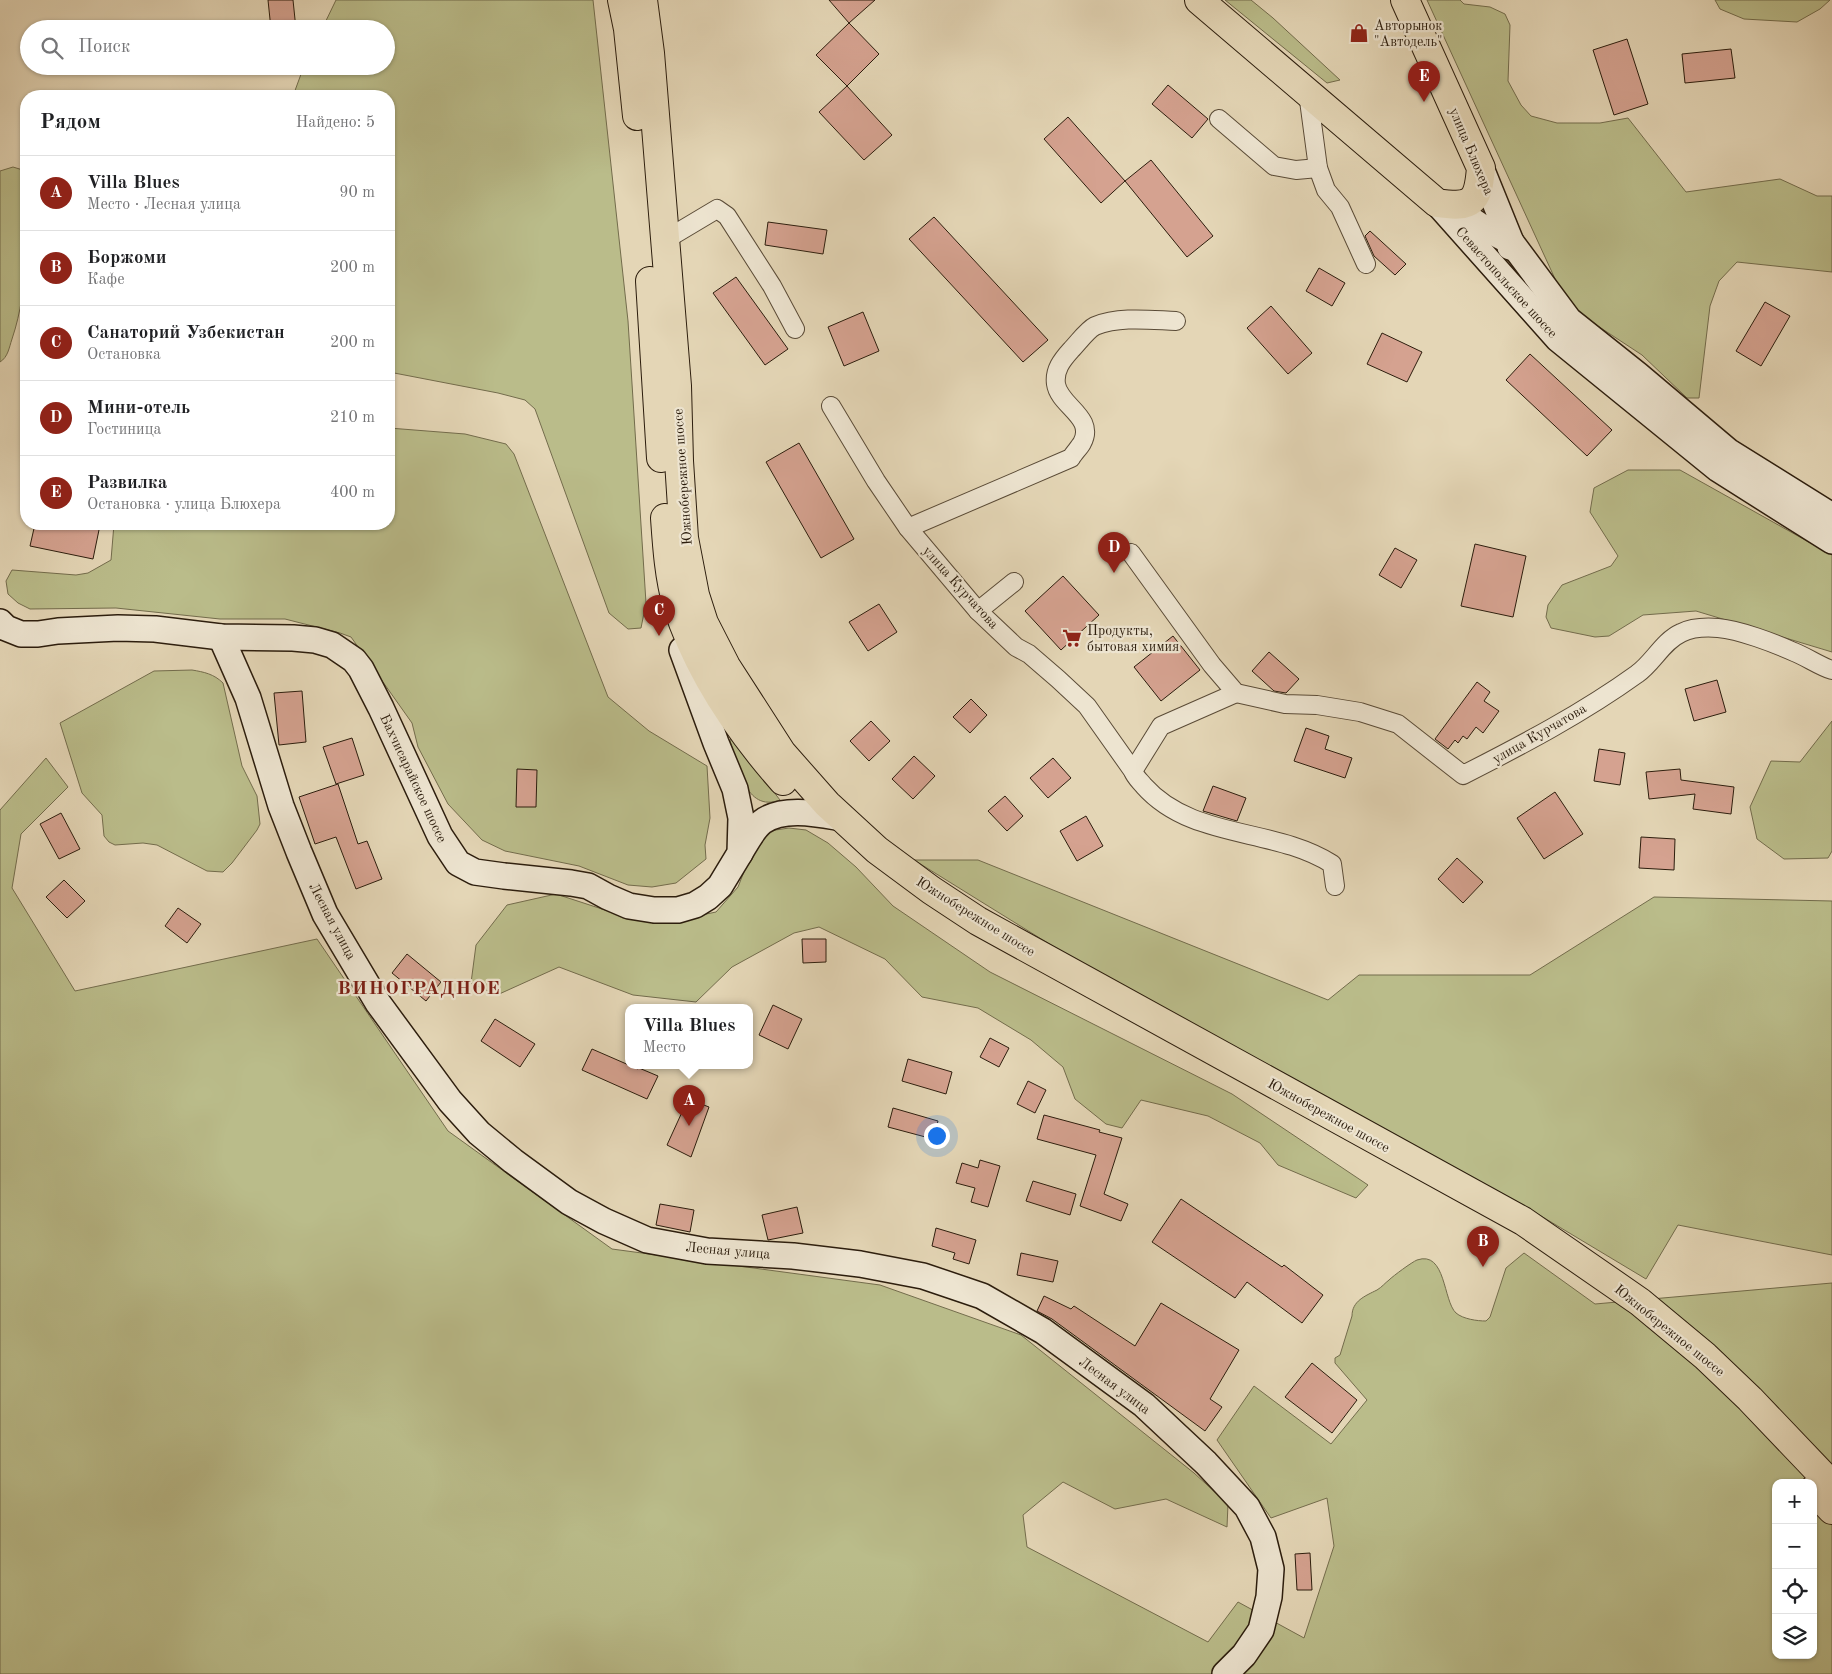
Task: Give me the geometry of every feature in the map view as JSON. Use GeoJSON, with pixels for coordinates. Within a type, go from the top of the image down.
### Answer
{"type":"FeatureCollection","features":[{"type":"Feature","properties":{"kind":"main road","name":"Южнобережное шоссе"},"geometry":{"type":"LineString","coordinates":[[622,0],[628,29],[643,187],[668,564],[677,604],[692,646],[736,721],[766,761],[811,812],[876,872],[936,912],[1519,1230],[1631,1315],[1696,1370],[1802,1479]]}},
{"type":"Feature","properties":{"kind":"main road","name":"Южнобережное шоссе"},"geometry":{"type":"LineString","coordinates":[[643,0],[650,53],[677,386],[684,538],[695,595],[704,623],[726,666],[782,753],[842,818],[877,850],[930,890],[986,926],[1519,1230],[1640,1302],[1705,1356],[1750,1399],[1832,1485]]}},
{"type":"Feature","properties":{"kind":"main road","name":"Севастопольское шоссе"},"geometry":{"type":"LineString","coordinates":[[1199,0],[1308,94],[1442,202],[1511,242],[1569,320],[1728,451],[1832,516]]}},
{"type":"Feature","properties":{"kind":"main road","name":"Севастопольское шоссе"},"geometry":{"type":"LineString","coordinates":[[1210,0],[1420,179],[1442,202],[1501,277],[1558,339],[1718,470],[1832,541]]}},
{"type":"Feature","properties":{"kind":"main road","name":"улица Блюхера"},"geometry":{"type":"LineString","coordinates":[[1405,0],[1478,162],[1511,242]]}},
{"type":"Feature","properties":{"kind":"main road"},"geometry":{"type":"LineString","coordinates":[[1442,202],[1466,204],[1474,198],[1479,188],[1478,162]]}},
{"type":"Feature","properties":{"kind":"main road"},"geometry":{"type":"LineString","coordinates":[[1501,277],[1511,242]]}},
{"type":"Feature","properties":{"kind":"main road"},"geometry":{"type":"LineString","coordinates":[[668,564],[670,596],[677,636],[721,753]]}},
{"type":"Feature","properties":{"kind":"main road","name":"Бахчисарайское шоссе"},"geometry":{"type":"LineString","coordinates":[[0,622],[6,628],[21,634],[118,628],[155,629],[221,637],[315,640],[332,645],[354,660],[369,683],[440,836],[458,863],[475,872],[571,882],[588,886],[629,906],[654,910],[678,910],[695,905],[720,886],[740,853],[741,818],[735,789],[721,753]]}},
{"type":"Feature","properties":{"kind":"main road","name":"Лесная улица"},"geometry":{"type":"LineString","coordinates":[[221,637],[248,698],[282,806],[325,914],[378,1003],[450,1101],[479,1133],[513,1161],[569,1202],[604,1221],[647,1240],[707,1251],[793,1256],[860,1264],[923,1276],[982,1296],[1043,1331],[1144,1405],[1206,1463],[1247,1507],[1263,1536],[1271,1569],[1269,1598],[1261,1630],[1244,1655],[1225,1674]]}},
{"type":"Feature","properties":{"kind":"main road"},"geometry":{"type":"LineString","coordinates":[[721,753],[722,688],[726,666]]}},
{"type":"Feature","properties":{"kind":"main road"},"geometry":{"type":"LineString","coordinates":[[740,853],[751,834],[762,822],[775,816],[811,812],[842,818]]}},
{"type":"Feature","properties":{"kind":"main road"},"geometry":{"type":"LineString","coordinates":[[1817,1494],[1832,1510]]}},
{"type":"Feature","properties":{"kind":"street"},"geometry":{"type":"LineString","coordinates":[[1308,94],[1318,168],[1326,190],[1340,207],[1366,264]]}},
{"type":"Feature","properties":{"kind":"street"},"geometry":{"type":"LineString","coordinates":[[1219,119],[1274,166],[1296,170],[1318,168]]}},
{"type":"Feature","properties":{"kind":"street"},"geometry":{"type":"LineString","coordinates":[[665,240],[717,209],[727,216],[772,286],[795,329]]}},
{"type":"Feature","properties":{"kind":"street"},"geometry":{"type":"LineString","coordinates":[[908,528],[1071,458],[1083,442],[1085,429],[1082,420],[1061,398],[1056,384],[1056,372],[1062,359],[1094,326],[1114,321],[1176,321]]}},
{"type":"Feature","properties":{"kind":"street","name":"улица Курчатова"},"geometry":{"type":"LineString","coordinates":[[831,406],[876,481],[908,528],[978,611],[1016,647],[1030,654],[1087,706],[1134,775],[1152,795],[1182,815],[1220,828],[1272,840],[1316,854],[1332,864],[1335,886]]}},
{"type":"Feature","properties":{"kind":"street"},"geometry":{"type":"LineString","coordinates":[[1131,553],[1212,665],[1236,693],[1162,726],[1133,771]]}},
{"type":"Feature","properties":{"kind":"street"},"geometry":{"type":"LineString","coordinates":[[978,611],[1014,582]]}},
{"type":"Feature","properties":{"kind":"street","name":"улица Курчатова"},"geometry":{"type":"LineString","coordinates":[[1236,693],[1285,704],[1317,705],[1360,712],[1398,724],[1463,775],[1570,717],[1607,694],[1639,673],[1680,633],[1697,628],[1720,628],[1756,638],[1795,652],[1832,670]]}},
{"type":"Feature","properties":{"kind":"green space"},"geometry":{"type":"Polygon","coordinates":[[[336,0],[593,0],[628,321],[646,603],[641,628],[628,629],[609,613],[535,409],[525,400],[498,393],[395,373],[395,90],[295,90],[301,75],[395,75],[395,20],[326,20],[336,0]]]}},
{"type":"Feature","properties":{"kind":"green space"},"geometry":{"type":"Polygon","coordinates":[[[1225,0],[1251,0],[1340,80],[1327,83],[1225,0]]]}},
{"type":"Feature","properties":{"kind":"green space"},"geometry":{"type":"Polygon","coordinates":[[[1427,0],[1460,0],[1464,4],[1490,7],[1505,14],[1510,25],[1508,81],[1521,105],[1531,116],[1557,123],[1600,123],[1628,118],[1686,192],[1780,179],[1817,196],[1832,196],[1832,272],[1737,262],[1719,281],[1710,306],[1699,398],[1687,398],[1642,355],[1578,313],[1562,294],[1427,0]]]}},
{"type":"Feature","properties":{"kind":"green space"},"geometry":{"type":"Polygon","coordinates":[[[1715,0],[1830,0],[1820,9],[1797,22],[1744,19],[1720,9],[1715,0]]]}},
{"type":"Feature","properties":{"kind":"green space"},"geometry":{"type":"Polygon","coordinates":[[[13,167],[20,169],[20,308],[7,355],[0,362],[0,171],[13,167]]]}},
{"type":"Feature","properties":{"kind":"green space"},"geometry":{"type":"Polygon","coordinates":[[[395,428],[465,434],[506,444],[514,454],[608,697],[649,731],[707,766],[710,818],[705,845],[706,859],[676,883],[652,887],[628,885],[579,866],[505,851],[482,840],[448,804],[418,747],[412,723],[351,637],[285,619],[220,619],[116,608],[30,609],[18,603],[8,594],[6,581],[12,570],[76,575],[88,573],[111,560],[114,530],[395,530],[395,428]]]}},
{"type":"Feature","properties":{"kind":"green space"},"geometry":{"type":"Polygon","coordinates":[[[1628,470],[1680,470],[1832,555],[1832,652],[1696,611],[1643,615],[1609,636],[1595,637],[1551,628],[1546,617],[1548,605],[1562,585],[1611,566],[1618,556],[1590,512],[1594,488],[1628,470]]]}},
{"type":"Feature","properties":{"kind":"green space"},"geometry":{"type":"Polygon","coordinates":[[[192,670],[209,674],[223,683],[242,766],[257,796],[260,824],[232,863],[223,872],[207,871],[157,845],[143,843],[115,845],[109,842],[104,836],[102,815],[82,793],[60,723],[154,671],[192,670]]]}},
{"type":"Feature","properties":{"kind":"green space"},"geometry":{"type":"Polygon","coordinates":[[[1832,721],[1832,851],[1828,858],[1784,859],[1757,839],[1750,807],[1771,761],[1800,762],[1832,721]]]}},
{"type":"Feature","properties":{"kind":"green space"},"geometry":{"type":"Polygon","coordinates":[[[731,736],[780,800],[768,802],[759,800],[751,793],[740,774],[730,741],[731,736]]]}},
{"type":"Feature","properties":{"kind":"green space"},"geometry":{"type":"Polygon","coordinates":[[[46,758],[68,787],[21,834],[12,888],[75,991],[317,939],[448,1131],[612,1249],[880,1285],[1021,1335],[1194,1473],[1228,1504],[1227,1527],[1166,1499],[1115,1509],[1063,1482],[1023,1515],[1027,1547],[1208,1642],[1238,1602],[1304,1638],[1334,1546],[1327,1498],[1271,1518],[1217,1440],[1254,1386],[1331,1444],[1367,1400],[1335,1363],[1335,1358],[1340,1355],[1354,1306],[1415,1261],[1426,1259],[1434,1262],[1439,1269],[1452,1307],[1456,1313],[1466,1318],[1482,1321],[1486,1321],[1490,1317],[1506,1268],[1524,1253],[1595,1304],[1832,1283],[1832,1674],[0,1674],[0,810],[46,758]]]}},
{"type":"Feature","properties":{"kind":"green space"},"geometry":{"type":"Polygon","coordinates":[[[789,828],[806,830],[828,843],[856,867],[893,906],[990,972],[1232,1094],[1368,1185],[1356,1198],[1278,1165],[1260,1143],[1208,1116],[1141,1100],[1122,1128],[1106,1124],[1075,1099],[1063,1067],[1031,1040],[978,1008],[922,997],[885,959],[819,927],[794,933],[732,967],[696,1002],[633,995],[559,967],[497,995],[471,983],[476,945],[507,905],[556,894],[605,910],[673,921],[716,912],[738,887],[751,854],[769,831],[789,828]]]}},
{"type":"Feature","properties":{"kind":"green space"},"geometry":{"type":"Polygon","coordinates":[[[914,860],[978,860],[1328,1000],[1359,975],[1530,975],[1654,897],[1832,901],[1832,1255],[1678,1225],[1646,1279],[1541,1216],[1175,1022],[914,860]]]}},
{"type":"Feature","properties":{"kind":"building"},"geometry":{"type":"Polygon","coordinates":[[[268,0],[293,0],[295,20],[270,20],[268,0]]]}},
{"type":"Feature","properties":{"kind":"building"},"geometry":{"type":"Polygon","coordinates":[[[829,0],[875,0],[849,23],[829,0]]]}},
{"type":"Feature","properties":{"kind":"building"},"geometry":{"type":"Polygon","coordinates":[[[849,23],[879,54],[847,86],[816,55],[849,23]]]}},
{"type":"Feature","properties":{"kind":"building"},"geometry":{"type":"Polygon","coordinates":[[[1627,39],[1648,104],[1614,115],[1593,50],[1627,39]]]}},
{"type":"Feature","properties":{"kind":"building"},"geometry":{"type":"Polygon","coordinates":[[[1731,49],[1735,78],[1685,83],[1682,54],[1731,49]]]}},
{"type":"Feature","properties":{"kind":"building"},"geometry":{"type":"Polygon","coordinates":[[[1168,85],[1208,119],[1192,138],[1152,104],[1168,85]]]}},
{"type":"Feature","properties":{"kind":"building"},"geometry":{"type":"Polygon","coordinates":[[[847,86],[892,135],[864,160],[819,112],[847,86]]]}},
{"type":"Feature","properties":{"kind":"building"},"geometry":{"type":"Polygon","coordinates":[[[1068,117],[1125,181],[1101,203],[1044,139],[1068,117]]]}},
{"type":"Feature","properties":{"kind":"building"},"geometry":{"type":"Polygon","coordinates":[[[1151,160],[1213,236],[1187,257],[1125,181],[1151,160]]]}},
{"type":"Feature","properties":{"kind":"building"},"geometry":{"type":"Polygon","coordinates":[[[934,217],[1048,340],[1023,362],[909,239],[934,217]]]}},
{"type":"Feature","properties":{"kind":"building"},"geometry":{"type":"Polygon","coordinates":[[[768,222],[827,230],[823,254],[765,245],[768,222]]]}},
{"type":"Feature","properties":{"kind":"building"},"geometry":{"type":"Polygon","coordinates":[[[1370,231],[1406,264],[1395,275],[1374,256],[1365,236],[1370,231]]]}},
{"type":"Feature","properties":{"kind":"building"},"geometry":{"type":"Polygon","coordinates":[[[1319,268],[1345,283],[1332,306],[1306,291],[1319,268]]]}},
{"type":"Feature","properties":{"kind":"building"},"geometry":{"type":"Polygon","coordinates":[[[736,277],[788,349],[765,365],[713,293],[736,277]]]}},
{"type":"Feature","properties":{"kind":"building"},"geometry":{"type":"Polygon","coordinates":[[[1765,302],[1790,316],[1761,366],[1736,351],[1765,302]]]}},
{"type":"Feature","properties":{"kind":"building"},"geometry":{"type":"Polygon","coordinates":[[[1271,306],[1312,353],[1288,374],[1247,328],[1271,306]]]}},
{"type":"Feature","properties":{"kind":"building"},"geometry":{"type":"Polygon","coordinates":[[[863,312],[879,351],[844,366],[828,327],[863,312]]]}},
{"type":"Feature","properties":{"kind":"building"},"geometry":{"type":"Polygon","coordinates":[[[1382,333],[1422,352],[1407,382],[1367,364],[1382,333]]]}},
{"type":"Feature","properties":{"kind":"building"},"geometry":{"type":"Polygon","coordinates":[[[1530,354],[1612,430],[1587,456],[1506,380],[1530,354]]]}},
{"type":"Feature","properties":{"kind":"building"},"geometry":{"type":"Polygon","coordinates":[[[799,443],[854,539],[821,558],[766,462],[799,443]]]}},
{"type":"Feature","properties":{"kind":"building"},"geometry":{"type":"Polygon","coordinates":[[[34,530],[99,530],[93,559],[30,546],[34,530]]]}},
{"type":"Feature","properties":{"kind":"building"},"geometry":{"type":"Polygon","coordinates":[[[1475,544],[1526,556],[1513,617],[1461,606],[1475,544]]]}},
{"type":"Feature","properties":{"kind":"building"},"geometry":{"type":"Polygon","coordinates":[[[1395,548],[1417,560],[1401,588],[1379,575],[1395,548]]]}},
{"type":"Feature","properties":{"kind":"building"},"geometry":{"type":"Polygon","coordinates":[[[1063,576],[1099,615],[1061,650],[1025,611],[1063,576]]]}},
{"type":"Feature","properties":{"kind":"building"},"geometry":{"type":"Polygon","coordinates":[[[879,604],[897,632],[868,651],[849,622],[879,604]]]}},
{"type":"Feature","properties":{"kind":"building"},"geometry":{"type":"Polygon","coordinates":[[[1173,636],[1200,670],[1161,701],[1134,667],[1173,636]]]}},
{"type":"Feature","properties":{"kind":"building"},"geometry":{"type":"Polygon","coordinates":[[[1269,652],[1299,679],[1286,693],[1274,691],[1252,671],[1269,652]]]}},
{"type":"Feature","properties":{"kind":"building"},"geometry":{"type":"Polygon","coordinates":[[[1717,680],[1726,712],[1694,721],[1685,689],[1717,680]]]}},
{"type":"Feature","properties":{"kind":"building"},"geometry":{"type":"Polygon","coordinates":[[[1477,682],[1490,692],[1484,701],[1499,711],[1483,733],[1476,727],[1467,739],[1463,736],[1458,743],[1455,740],[1448,749],[1435,739],[1477,682]]]}},
{"type":"Feature","properties":{"kind":"building"},"geometry":{"type":"Polygon","coordinates":[[[302,691],[306,742],[279,745],[274,693],[302,691]]]}},
{"type":"Feature","properties":{"kind":"building"},"geometry":{"type":"Polygon","coordinates":[[[971,699],[987,715],[970,733],[953,717],[971,699]]]}},
{"type":"Feature","properties":{"kind":"building"},"geometry":{"type":"Polygon","coordinates":[[[871,721],[890,741],[869,761],[850,741],[871,721]]]}},
{"type":"Feature","properties":{"kind":"building"},"geometry":{"type":"Polygon","coordinates":[[[1306,728],[1329,736],[1325,749],[1352,758],[1345,778],[1294,761],[1306,728]]]}},
{"type":"Feature","properties":{"kind":"building"},"geometry":{"type":"Polygon","coordinates":[[[352,738],[364,775],[336,784],[323,747],[352,738]]]}},
{"type":"Feature","properties":{"kind":"building"},"geometry":{"type":"Polygon","coordinates":[[[1599,749],[1625,753],[1620,785],[1594,781],[1599,749]]]}},
{"type":"Feature","properties":{"kind":"building"},"geometry":{"type":"Polygon","coordinates":[[[914,756],[935,776],[913,799],[892,779],[914,756]]]}},
{"type":"Feature","properties":{"kind":"building"},"geometry":{"type":"Polygon","coordinates":[[[1053,758],[1071,778],[1048,798],[1030,778],[1053,758]]]}},
{"type":"Feature","properties":{"kind":"building"},"geometry":{"type":"Polygon","coordinates":[[[517,769],[537,770],[536,807],[516,807],[517,769]]]}},
{"type":"Feature","properties":{"kind":"building"},"geometry":{"type":"Polygon","coordinates":[[[1680,769],[1681,780],[1734,787],[1731,814],[1693,809],[1695,794],[1649,799],[1646,772],[1680,769]]]}},
{"type":"Feature","properties":{"kind":"building"},"geometry":{"type":"Polygon","coordinates":[[[338,784],[358,844],[367,841],[382,879],[356,889],[336,837],[315,844],[299,797],[338,784]]]}},
{"type":"Feature","properties":{"kind":"building"},"geometry":{"type":"Polygon","coordinates":[[[1213,786],[1246,798],[1237,821],[1203,811],[1213,786]]]}},
{"type":"Feature","properties":{"kind":"building"},"geometry":{"type":"Polygon","coordinates":[[[1555,792],[1583,834],[1544,859],[1517,818],[1555,792]]]}},
{"type":"Feature","properties":{"kind":"building"},"geometry":{"type":"Polygon","coordinates":[[[1005,796],[1023,816],[1007,831],[988,811],[1005,796]]]}},
{"type":"Feature","properties":{"kind":"building"},"geometry":{"type":"Polygon","coordinates":[[[61,813],[80,849],[59,859],[40,824],[61,813]]]}},
{"type":"Feature","properties":{"kind":"building"},"geometry":{"type":"Polygon","coordinates":[[[1086,816],[1103,846],[1077,861],[1060,831],[1086,816]]]}},
{"type":"Feature","properties":{"kind":"building"},"geometry":{"type":"Polygon","coordinates":[[[1641,837],[1675,839],[1674,870],[1639,868],[1641,837]]]}},
{"type":"Feature","properties":{"kind":"building"},"geometry":{"type":"Polygon","coordinates":[[[1457,858],[1483,882],[1463,903],[1438,879],[1457,858]]]}},
{"type":"Feature","properties":{"kind":"building"},"geometry":{"type":"Polygon","coordinates":[[[64,880],[85,901],[67,918],[46,897],[64,880]]]}},
{"type":"Feature","properties":{"kind":"building"},"geometry":{"type":"Polygon","coordinates":[[[178,908],[201,924],[187,943],[165,926],[178,908]]]}},
{"type":"Feature","properties":{"kind":"building"},"geometry":{"type":"Polygon","coordinates":[[[802,939],[826,939],[826,962],[803,963],[802,939]]]}},
{"type":"Feature","properties":{"kind":"building"},"geometry":{"type":"Polygon","coordinates":[[[407,954],[441,982],[426,1001],[392,973],[407,954]]]}},
{"type":"Feature","properties":{"kind":"building"},"geometry":{"type":"Polygon","coordinates":[[[773,1005],[802,1019],[788,1049],[759,1035],[773,1005]]]}},
{"type":"Feature","properties":{"kind":"building"},"geometry":{"type":"Polygon","coordinates":[[[495,1019],[535,1044],[520,1067],[481,1041],[495,1019]]]}},
{"type":"Feature","properties":{"kind":"building"},"geometry":{"type":"Polygon","coordinates":[[[990,1038],[1009,1048],[999,1067],[980,1057],[990,1038]]]}},
{"type":"Feature","properties":{"kind":"building"},"geometry":{"type":"Polygon","coordinates":[[[592,1049],[625,1063],[625,1069],[641,1069],[658,1076],[647,1099],[582,1070],[592,1049]]]}},
{"type":"Feature","properties":{"kind":"building"},"geometry":{"type":"Polygon","coordinates":[[[908,1059],[952,1072],[946,1094],[902,1081],[908,1059]]]}},
{"type":"Feature","properties":{"kind":"building"},"geometry":{"type":"Polygon","coordinates":[[[1028,1081],[1046,1090],[1035,1113],[1017,1104],[1028,1081]]]}},
{"type":"Feature","properties":{"kind":"building"},"geometry":{"type":"Polygon","coordinates":[[[688,1099],[709,1107],[691,1157],[667,1145],[688,1099]]]}},
{"type":"Feature","properties":{"kind":"building"},"geometry":{"type":"Polygon","coordinates":[[[893,1108],[938,1121],[933,1139],[888,1127],[893,1108]]]}},
{"type":"Feature","properties":{"kind":"building"},"geometry":{"type":"Polygon","coordinates":[[[1044,1115],[1122,1138],[1104,1194],[1128,1204],[1121,1221],[1080,1206],[1096,1155],[1037,1139],[1044,1115]]]}},
{"type":"Feature","properties":{"kind":"building"},"geometry":{"type":"Polygon","coordinates":[[[980,1160],[1000,1166],[988,1207],[971,1202],[975,1188],[956,1183],[962,1163],[978,1168],[980,1160]]]}},
{"type":"Feature","properties":{"kind":"building"},"geometry":{"type":"Polygon","coordinates":[[[1033,1181],[1076,1194],[1070,1215],[1026,1201],[1033,1181]]]}},
{"type":"Feature","properties":{"kind":"building"},"geometry":{"type":"Polygon","coordinates":[[[1181,1199],[1282,1267],[1284,1265],[1323,1295],[1302,1323],[1247,1282],[1235,1298],[1152,1242],[1181,1199]]]}},
{"type":"Feature","properties":{"kind":"building"},"geometry":{"type":"Polygon","coordinates":[[[660,1204],[694,1210],[690,1232],[656,1225],[660,1204]]]}},
{"type":"Feature","properties":{"kind":"building"},"geometry":{"type":"Polygon","coordinates":[[[797,1207],[803,1233],[768,1240],[762,1215],[797,1207]]]}},
{"type":"Feature","properties":{"kind":"building"},"geometry":{"type":"Polygon","coordinates":[[[936,1228],[976,1240],[969,1264],[953,1259],[955,1253],[932,1246],[936,1228]]]}},
{"type":"Feature","properties":{"kind":"building"},"geometry":{"type":"Polygon","coordinates":[[[1021,1253],[1058,1261],[1053,1282],[1017,1275],[1021,1253]]]}},
{"type":"Feature","properties":{"kind":"building"},"geometry":{"type":"Polygon","coordinates":[[[1044,1296],[1071,1309],[1074,1306],[1135,1346],[1161,1303],[1239,1350],[1210,1399],[1222,1407],[1205,1431],[1052,1319],[1037,1311],[1044,1296]]]}},
{"type":"Feature","properties":{"kind":"building"},"geometry":{"type":"Polygon","coordinates":[[[1312,1363],[1357,1400],[1332,1433],[1285,1397],[1312,1363]]]}},
{"type":"Feature","properties":{"kind":"building"},"geometry":{"type":"Polygon","coordinates":[[[1310,1553],[1312,1590],[1297,1590],[1295,1554],[1310,1553]]]}},
{"type":"Feature","properties":{"kind":"place","name":"Авторынок \"Автодель\""},"geometry":{"type":"Point","coordinates":[1359,33]}},
{"type":"Feature","properties":{"kind":"place","name":"Развилка"},"geometry":{"type":"Point","coordinates":[1424,102]}},
{"type":"Feature","properties":{"kind":"place","name":"Мини-отель"},"geometry":{"type":"Point","coordinates":[1114,573]}},
{"type":"Feature","properties":{"kind":"place","name":"Санаторий Узбекистан"},"geometry":{"type":"Point","coordinates":[659,636]}},
{"type":"Feature","properties":{"kind":"place","name":"Продукты, бытовая химия"},"geometry":{"type":"Point","coordinates":[1072,638]}},
{"type":"Feature","properties":{"kind":"place","name":"Villa Blues"},"geometry":{"type":"Point","coordinates":[689,1126]}},
{"type":"Feature","properties":{"kind":"place","name":"Боржоми"},"geometry":{"type":"Point","coordinates":[1483,1267]}},
{"type":"Feature","properties":{"kind":"district","name":"ВИНОГРАДНОЕ"},"geometry":{"type":"Point","coordinates":[419,987]}}]}
